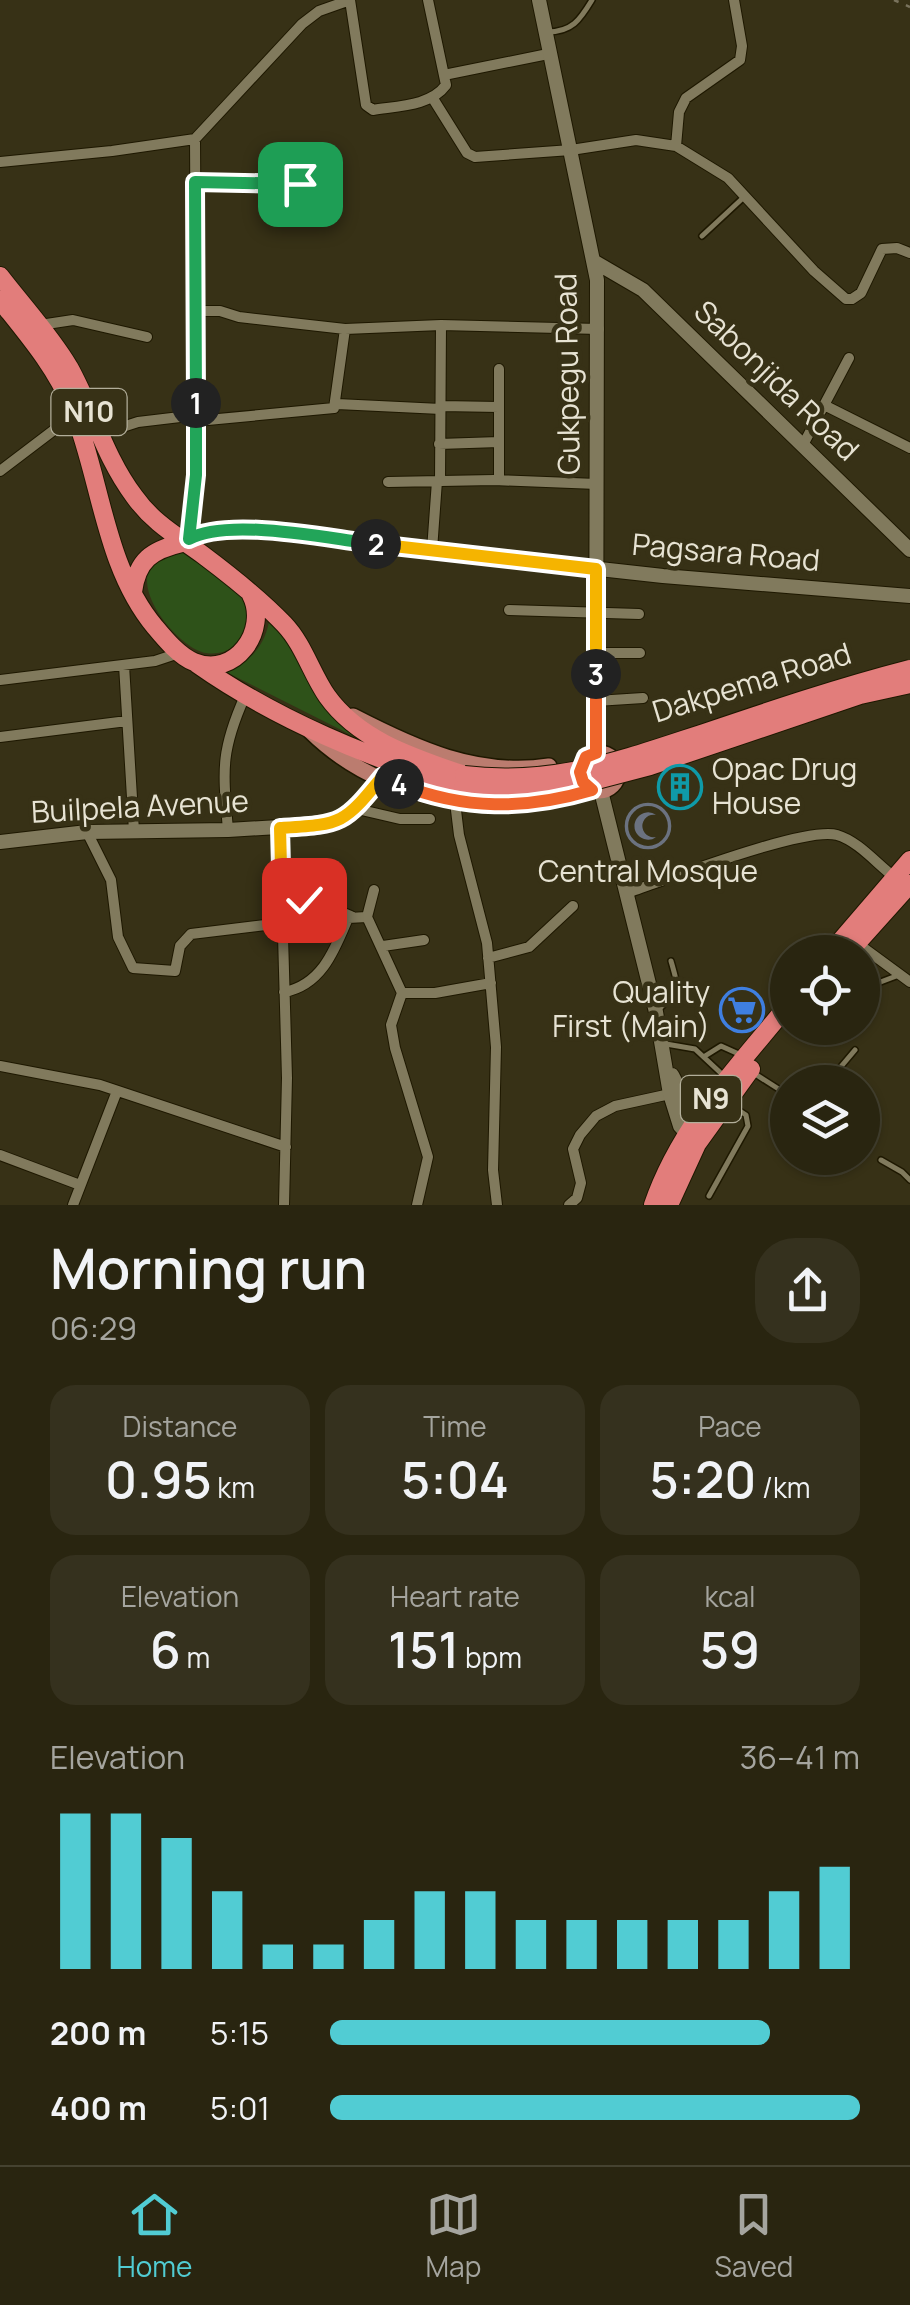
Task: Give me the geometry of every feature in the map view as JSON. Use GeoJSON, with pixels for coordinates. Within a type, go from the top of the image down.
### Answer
{"type":"FeatureCollection","features":[{"type":"Feature","properties":{"kind":"highway","name":"N10"},"geometry":{"type":"LineString","coordinates":[[0,276],[68,367],[98,435],[133,496],[154,521],[186,541],[290,630],[336,708]]}},
{"type":"Feature","properties":{"kind":"highway","name":"N10"},"geometry":{"type":"LineString","coordinates":[[0,300],[49,361],[75,414],[132,593],[156,628],[197,664]]}},
{"type":"Feature","properties":{"kind":"highway"},"geometry":{"type":"LineString","coordinates":[[132,593],[134,576],[149,554],[186,541]]}},
{"type":"Feature","properties":{"kind":"highway"},"geometry":{"type":"LineString","coordinates":[[197,664],[222,664],[248,646],[258,618],[251,594]]}},
{"type":"Feature","properties":{"kind":"highway","name":"Dakpema Road"},"geometry":{"type":"LineString","coordinates":[[197,664],[245,696],[308,728]]}},
{"type":"Feature","properties":{"kind":"highway"},"geometry":{"type":"LineString","coordinates":[[336,708],[461,788],[574,773],[910,666]]}},
{"type":"Feature","properties":{"kind":"highway"},"geometry":{"type":"LineString","coordinates":[[308,728],[461,788],[504,794],[551,792],[650,766],[860,695],[910,687]]}},
{"type":"Feature","properties":{"kind":"highway"},"geometry":{"type":"LineString","coordinates":[[862,935],[902,880],[910,860]]}},
{"type":"Feature","properties":{"kind":"highway"},"geometry":{"type":"LineString","coordinates":[[848,935],[902,880]]}},
{"type":"Feature","properties":{"kind":"highway","name":"N9"},"geometry":{"type":"LineString","coordinates":[[653,1205],[671,1159],[725,1101],[770,1031]]}},
{"type":"Feature","properties":{"kind":"highway","name":"N9"},"geometry":{"type":"LineString","coordinates":[[669,1205],[696,1131],[727,1079],[770,1042]]}},
{"type":"Feature","properties":{"kind":"main road","name":"Dakpema Road"},"geometry":{"type":"LineString","coordinates":[[336,708],[444,759],[521,768],[596,756],[910,666]]}},
{"type":"Feature","properties":{"kind":"main road","name":"Dakpema Road"},"geometry":{"type":"LineString","coordinates":[[308,728],[333,754],[382,777],[461,788],[532,804],[603,787],[863,699],[910,687]]}},
{"type":"Feature","properties":{"kind":"main road"},"geometry":{"type":"LineString","coordinates":[[596,756],[617,764],[603,787],[580,777],[596,756]]}},
{"type":"Feature","properties":{"kind":"street"},"geometry":{"type":"LineString","coordinates":[[0,162],[195,138],[302,24],[319,11],[350,0],[367,108],[432,97],[446,85],[428,0]]}},
{"type":"Feature","properties":{"kind":"street","name":"Gukpegu Road"},"geometry":{"type":"LineString","coordinates":[[539,0],[595,262],[599,329],[596,756]]}},
{"type":"Feature","properties":{"kind":"street"},"geometry":{"type":"LineString","coordinates":[[676,146],[680,112],[686,98],[740,60],[742,46],[734,0]]}},
{"type":"Feature","properties":{"kind":"street"},"geometry":{"type":"LineString","coordinates":[[444,74],[548,54]]}},
{"type":"Feature","properties":{"kind":"street"},"geometry":{"type":"LineString","coordinates":[[432,97],[471,155],[571,150],[636,140],[676,146],[715,168],[746,195],[814,271],[846,299],[852,300],[861,293],[882,249],[910,253]]}},
{"type":"Feature","properties":{"kind":"street"},"geometry":{"type":"LineString","coordinates":[[186,541],[196,475],[195,138]]}},
{"type":"Feature","properties":{"kind":"street"},"geometry":{"type":"LineString","coordinates":[[195,182],[300,184]]}},
{"type":"Feature","properties":{"kind":"street","name":"Sabonjida Road"},"geometry":{"type":"LineString","coordinates":[[595,262],[643,290],[910,550]]}},
{"type":"Feature","properties":{"kind":"street"},"geometry":{"type":"LineString","coordinates":[[195,311],[345,329],[599,329]]}},
{"type":"Feature","properties":{"kind":"street"},"geometry":{"type":"LineString","coordinates":[[39,326],[73,320],[147,337]]}},
{"type":"Feature","properties":{"kind":"street"},"geometry":{"type":"LineString","coordinates":[[432,550],[440,444],[441,326]]}},
{"type":"Feature","properties":{"kind":"street"},"geometry":{"type":"LineString","coordinates":[[337,404],[345,329]]}},
{"type":"Feature","properties":{"kind":"street"},"geometry":{"type":"LineString","coordinates":[[803,445],[849,358]]}},
{"type":"Feature","properties":{"kind":"street"},"geometry":{"type":"LineString","coordinates":[[499,369],[500,480]]}},
{"type":"Feature","properties":{"kind":"street"},"geometry":{"type":"LineString","coordinates":[[98,435],[138,422],[324,411],[337,404],[499,407]]}},
{"type":"Feature","properties":{"kind":"street"},"geometry":{"type":"LineString","coordinates":[[824,405],[910,448]]}},
{"type":"Feature","properties":{"kind":"street"},"geometry":{"type":"LineString","coordinates":[[0,471],[75,414]]}},
{"type":"Feature","properties":{"kind":"street"},"geometry":{"type":"LineString","coordinates":[[440,444],[499,442]]}},
{"type":"Feature","properties":{"kind":"street"},"geometry":{"type":"LineString","coordinates":[[388,482],[500,480],[597,484]]}},
{"type":"Feature","properties":{"kind":"street","name":"Pagsara Road"},"geometry":{"type":"LineString","coordinates":[[186,541],[210,530],[238,529],[596,569],[910,596]]}},
{"type":"Feature","properties":{"kind":"street"},"geometry":{"type":"LineString","coordinates":[[509,610],[639,614]]}},
{"type":"Feature","properties":{"kind":"street"},"geometry":{"type":"LineString","coordinates":[[0,680],[155,661],[180,653]]}},
{"type":"Feature","properties":{"kind":"street"},"geometry":{"type":"LineString","coordinates":[[596,653],[640,653]]}},
{"type":"Feature","properties":{"kind":"street"},"geometry":{"type":"LineString","coordinates":[[124,665],[134,832]]}},
{"type":"Feature","properties":{"kind":"street"},"geometry":{"type":"LineString","coordinates":[[228,830],[224,757],[229,732],[245,696]]}},
{"type":"Feature","properties":{"kind":"street"},"geometry":{"type":"LineString","coordinates":[[596,702],[644,698]]}},
{"type":"Feature","properties":{"kind":"street"},"geometry":{"type":"LineString","coordinates":[[0,737],[127,722]]}},
{"type":"Feature","properties":{"kind":"street"},"geometry":{"type":"LineString","coordinates":[[382,777],[358,808],[400,820],[430,820]]}},
{"type":"Feature","properties":{"kind":"street"},"geometry":{"type":"LineString","coordinates":[[603,787],[656,1012],[676,1118],[696,1131]]}},
{"type":"Feature","properties":{"kind":"street"},"geometry":{"type":"LineString","coordinates":[[461,788],[459,836],[475,888],[491,982],[496,1047],[493,1170],[497,1205]]}},
{"type":"Feature","properties":{"kind":"street","name":"Builpela Avenue"},"geometry":{"type":"LineString","coordinates":[[0,842],[87,832],[280,828],[338,821],[358,808]]}},
{"type":"Feature","properties":{"kind":"street"},"geometry":{"type":"LineString","coordinates":[[280,828],[284,1205]]}},
{"type":"Feature","properties":{"kind":"street"},"geometry":{"type":"LineString","coordinates":[[87,832],[112,880],[118,937],[133,968],[175,972],[180,946],[191,934],[282,924]]}},
{"type":"Feature","properties":{"kind":"street"},"geometry":{"type":"LineString","coordinates":[[627,893],[791,839],[823,833],[851,842],[902,880]]}},
{"type":"Feature","properties":{"kind":"street"},"geometry":{"type":"LineString","coordinates":[[374,890],[368,916],[402,993],[392,1025],[395,1048],[428,1157],[417,1205]]}},
{"type":"Feature","properties":{"kind":"street"},"geometry":{"type":"LineString","coordinates":[[282,906],[313,900],[352,916],[368,916]]}},
{"type":"Feature","properties":{"kind":"street"},"geometry":{"type":"LineString","coordinates":[[488,958],[529,947],[573,906]]}},
{"type":"Feature","properties":{"kind":"street"},"geometry":{"type":"LineString","coordinates":[[284,992],[297,989],[322,970],[352,916]]}},
{"type":"Feature","properties":{"kind":"street"},"geometry":{"type":"LineString","coordinates":[[383,946],[424,940]]}},
{"type":"Feature","properties":{"kind":"street"},"geometry":{"type":"LineString","coordinates":[[880,964],[910,982]]}},
{"type":"Feature","properties":{"kind":"street"},"geometry":{"type":"LineString","coordinates":[[402,993],[435,994],[491,982]]}},
{"type":"Feature","properties":{"kind":"street"},"geometry":{"type":"LineString","coordinates":[[666,1062],[696,1131]]}},
{"type":"Feature","properties":{"kind":"street"},"geometry":{"type":"LineString","coordinates":[[0,1066],[118,1091],[286,1147]]}},
{"type":"Feature","properties":{"kind":"street"},"geometry":{"type":"LineString","coordinates":[[73,1205],[118,1091]]}},
{"type":"Feature","properties":{"kind":"street"},"geometry":{"type":"LineString","coordinates":[[569,1205],[577,1198],[581,1182],[574,1157],[576,1142],[596,1116],[615,1106],[670,1094]]}},
{"type":"Feature","properties":{"kind":"street"},"geometry":{"type":"LineString","coordinates":[[0,1155],[80,1185]]}},
{"type":"Feature","properties":{"kind":"lane"},"geometry":{"type":"LineString","coordinates":[[544,32],[569,29],[592,0]]}},
{"type":"Feature","properties":{"kind":"lane"},"geometry":{"type":"LineString","coordinates":[[702,236],[746,195]]}},
{"type":"Feature","properties":{"kind":"lane"},"geometry":{"type":"LineString","coordinates":[[656,1012],[678,986],[671,961]]}},
{"type":"Feature","properties":{"kind":"lane"},"geometry":{"type":"LineString","coordinates":[[880,982],[899,975]]}},
{"type":"Feature","properties":{"kind":"lane"},"geometry":{"type":"LineString","coordinates":[[663,1044],[688,1046],[705,1056],[727,1079]]}},
{"type":"Feature","properties":{"kind":"lane"},"geometry":{"type":"LineString","coordinates":[[705,1056],[721,1046],[770,1081]]}},
{"type":"Feature","properties":{"kind":"lane"},"geometry":{"type":"LineString","coordinates":[[842,1065],[854,1050]]}},
{"type":"Feature","properties":{"kind":"lane"},"geometry":{"type":"LineString","coordinates":[[709,1196],[748,1126],[746,1115],[725,1101]]}},
{"type":"Feature","properties":{"kind":"lane"},"geometry":{"type":"LineString","coordinates":[[881,1160],[910,1180]]}},
{"type":"Feature","properties":{"kind":"path"},"geometry":{"type":"LineString","coordinates":[[894,0],[910,7]]}},
{"type":"Feature","properties":{"kind":"green space"},"geometry":{"type":"Polygon","coordinates":[[[184,551],[194,554],[251,604],[247,633],[224,651],[213,654],[193,648],[164,621],[153,604],[147,586],[149,570],[160,558],[184,551]]]}},
{"type":"Feature","properties":{"kind":"green space"},"geometry":{"type":"Polygon","coordinates":[[[270,616],[371,745],[222,670],[255,652],[265,636],[270,616]]]}},
{"type":"Feature","properties":{"kind":"place","name":"Opac Drug House"},"geometry":{"type":"Point","coordinates":[680,787]}},
{"type":"Feature","properties":{"kind":"place","name":"Central Mosque"},"geometry":{"type":"Point","coordinates":[648,826]}},
{"type":"Feature","properties":{"kind":"place","name":"Quality First (Main)"},"geometry":{"type":"Point","coordinates":[742,1010]}},
{"type":"Feature","properties":{"kind":"route"},"geometry":{"type":"LineString","coordinates":[[300,184],[195,182],[196,475],[189,539],[218,528],[238,529],[596,569],[596,753],[586,757],[580,766],[580,777],[592,790],[547,802],[493,805],[455,802],[382,777],[358,808],[338,821],[280,828],[282,906],[304,900]]}}]}
